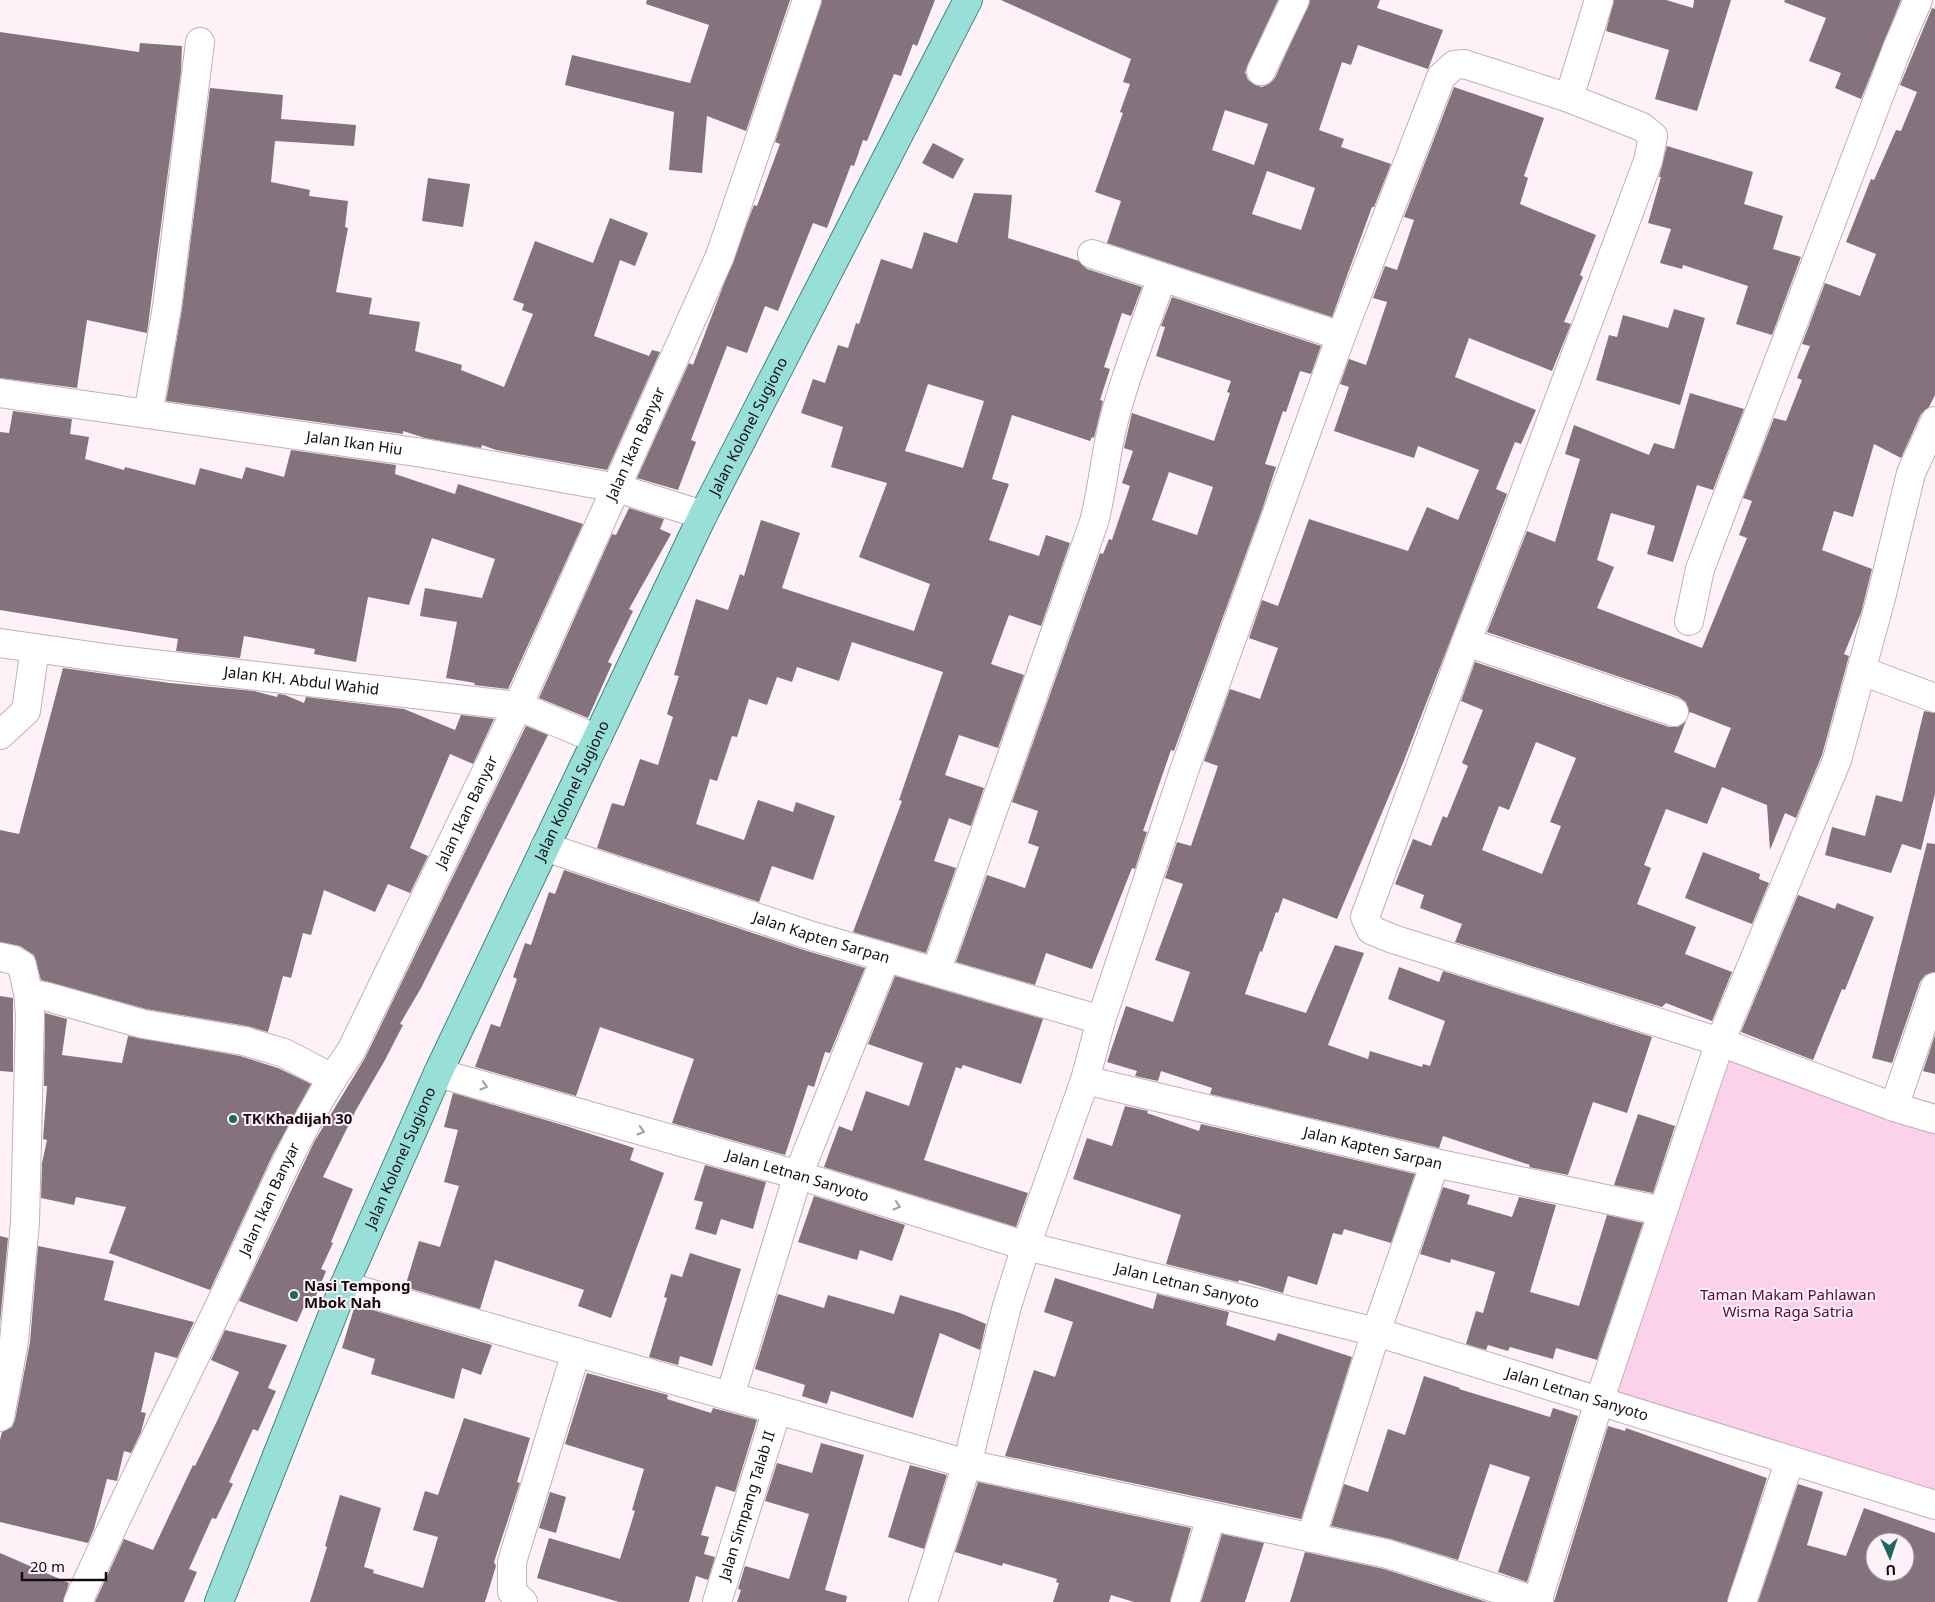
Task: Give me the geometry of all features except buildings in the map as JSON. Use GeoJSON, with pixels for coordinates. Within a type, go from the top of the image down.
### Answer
{"type":"FeatureCollection","features":[{"type":"Feature","properties":{"kind":"main road","name":"Jalan Kolonel Sugiono"},"geometry":{"type":"LineString","coordinates":[[218,1602],[344,1286],[438,1073],[703,515],[968,0]]}},
{"type":"Feature","properties":{"kind":"street","name":"Jalan Ikan Banyar"},"geometry":{"type":"LineString","coordinates":[[78,1602],[290,1152],[332,1078],[350,1051],[388,978],[518,706],[720,256],[807,0]]}},
{"type":"Feature","properties":{"kind":"street"},"geometry":{"type":"LineString","coordinates":[[1261,71],[1295,0]]}},
{"type":"Feature","properties":{"kind":"street"},"geometry":{"type":"LineString","coordinates":[[1569,98],[1598,0]]}},
{"type":"Feature","properties":{"kind":"street"},"geometry":{"type":"LineString","coordinates":[[1689,622],[1704,560],[1898,46],[1918,0]]}},
{"type":"Feature","properties":{"kind":"street"},"geometry":{"type":"LineString","coordinates":[[148,414],[167,307],[200,42]]}},
{"type":"Feature","properties":{"kind":"street"},"geometry":{"type":"LineString","coordinates":[[922,1602],[967,1464],[1008,1306],[1026,1246],[1085,1080],[1101,1020],[1185,768],[1341,336],[1441,77],[1454,65],[1464,64],[1569,98],[1642,127],[1654,136],[1648,161],[1512,526],[1466,642],[1365,917],[1371,930],[1584,1001],[1720,1042],[1894,1107],[1935,1119]]}},
{"type":"Feature","properties":{"kind":"street"},"geometry":{"type":"LineString","coordinates":[[1092,254],[1341,336]]}},
{"type":"Feature","properties":{"kind":"street"},"geometry":{"type":"LineString","coordinates":[[936,972],[1094,522],[1102,492],[1107,447],[1115,417],[1162,277]]}},
{"type":"Feature","properties":{"kind":"street","name":"Jalan Ikan Hiu"},"geometry":{"type":"LineString","coordinates":[[0,393],[423,453],[617,488],[703,515]]}},
{"type":"Feature","properties":{"kind":"street"},"geometry":{"type":"LineString","coordinates":[[344,1286],[967,1464],[1388,1554],[1538,1602],[1599,1402],[1720,1042],[1837,760],[1862,671],[1911,473],[1935,421]]}},
{"type":"Feature","properties":{"kind":"street"},"geometry":{"type":"LineString","coordinates":[[1466,642],[1674,712]]}},
{"type":"Feature","properties":{"kind":"street","name":"Jalan KH. Abdul Wahid"},"geometry":{"type":"LineString","coordinates":[[0,643],[118,660],[518,706],[597,739]]}},
{"type":"Feature","properties":{"kind":"street"},"geometry":{"type":"LineString","coordinates":[[0,734],[26,711],[35,648]]}},
{"type":"Feature","properties":{"kind":"street"},"geometry":{"type":"LineString","coordinates":[[1862,671],[1935,698]]}},
{"type":"Feature","properties":{"kind":"street","name":"Jalan Kapten Sarpan"},"geometry":{"type":"LineString","coordinates":[[545,847],[812,936],[1101,1020]]}},
{"type":"Feature","properties":{"kind":"street"},"geometry":{"type":"LineString","coordinates":[[0,957],[13,960],[22,965],[28,993],[30,1015],[25,1222],[14,1341],[0,1418]]}},
{"type":"Feature","properties":{"kind":"street"},"geometry":{"type":"LineString","coordinates":[[730,1396],[798,1175],[886,957]]}},
{"type":"Feature","properties":{"kind":"street"},"geometry":{"type":"LineString","coordinates":[[1894,1107],[1935,986]]}},
{"type":"Feature","properties":{"kind":"street"},"geometry":{"type":"LineString","coordinates":[[28,993],[143,1024],[244,1041],[284,1053],[332,1078]]}},
{"type":"Feature","properties":{"kind":"street","name":"Jalan Letnan Sanyoto"},"geometry":{"type":"LineString","coordinates":[[438,1073],[798,1175],[1026,1246],[1376,1332],[1935,1505]]}},
{"type":"Feature","properties":{"kind":"street","name":"Jalan Kapten Sarpan"},"geometry":{"type":"LineString","coordinates":[[1085,1080],[1435,1163],[1662,1210]]}},
{"type":"Feature","properties":{"kind":"street"},"geometry":{"type":"LineString","coordinates":[[1312,1538],[1376,1332],[1435,1163]]}},
{"type":"Feature","properties":{"kind":"street"},"geometry":{"type":"LineString","coordinates":[[523,1602],[512,1592],[512,1562],[576,1352]]}},
{"type":"Feature","properties":{"kind":"street","name":"Jalan Simpang Talab II"},"geometry":{"type":"LineString","coordinates":[[717,1602],[777,1410]]}},
{"type":"Feature","properties":{"kind":"street"},"geometry":{"type":"LineString","coordinates":[[1742,1602],[1790,1460]]}},
{"type":"Feature","properties":{"kind":"street"},"geometry":{"type":"LineString","coordinates":[[1184,1602],[1211,1517]]}},
{"type":"Feature","properties":{"kind":"green space","name":"Taman Makam Pahlawan Wisma Raga Satria"},"geometry":{"type":"Polygon","coordinates":[[[1720,1042],[1935,1117],[1935,1503],[1601,1399],[1720,1042]]]}},
{"type":"Feature","properties":{"kind":"place","name":"TK Khadijah 30"},"geometry":{"type":"Point","coordinates":[233,1119]}},
{"type":"Feature","properties":{"kind":"place","name":"Nasi Tempong Mbok Nah"},"geometry":{"type":"Point","coordinates":[294,1295]}}]}
